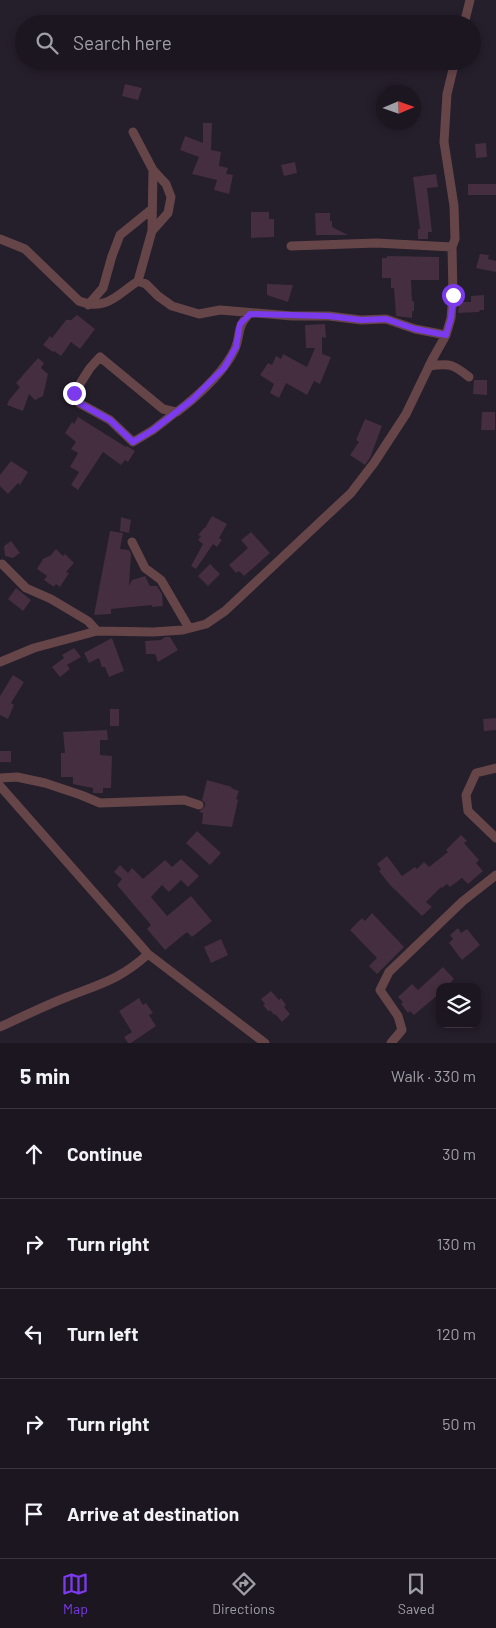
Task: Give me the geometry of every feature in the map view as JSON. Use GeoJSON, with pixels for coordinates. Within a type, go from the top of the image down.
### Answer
{"type":"FeatureCollection","features":[{"type":"Feature","properties":{"kind":"street"},"geometry":{"type":"LineString","coordinates":[[466,15],[470,0]]}},
{"type":"Feature","properties":{"kind":"street"},"geometry":{"type":"LineString","coordinates":[[0,662],[34,648],[97,631],[153,632],[190,628],[206,624],[225,611],[351,492],[374,463],[406,414],[446,335],[451,318],[454,206],[444,142],[446,94],[453,70]]}},
{"type":"Feature","properties":{"kind":"street"},"geometry":{"type":"LineString","coordinates":[[133,132],[152,170],[166,184],[171,197],[168,213],[152,231]]}},
{"type":"Feature","properties":{"kind":"street"},"geometry":{"type":"LineString","coordinates":[[0,239],[25,249],[79,301],[88,305],[102,304],[113,300],[138,281],[152,231],[152,170]]}},
{"type":"Feature","properties":{"kind":"street"},"geometry":{"type":"LineString","coordinates":[[88,305],[103,288],[120,235],[152,209]]}},
{"type":"Feature","properties":{"kind":"street"},"geometry":{"type":"LineString","coordinates":[[291,246],[376,243],[452,247]]}},
{"type":"Feature","properties":{"kind":"street"},"geometry":{"type":"LineString","coordinates":[[138,281],[146,284],[172,306],[199,314],[220,310],[250,314],[329,316],[361,320],[386,319],[415,329],[446,335]]}},
{"type":"Feature","properties":{"kind":"street"},"geometry":{"type":"LineString","coordinates":[[176,412],[163,409],[100,356],[74,393],[79,403],[110,420],[133,442],[153,430],[192,400],[224,368],[236,347],[240,324],[250,314]]}},
{"type":"Feature","properties":{"kind":"street"},"geometry":{"type":"LineString","coordinates":[[429,366],[442,364],[455,366],[469,377]]}},
{"type":"Feature","properties":{"kind":"street"},"geometry":{"type":"LineString","coordinates":[[132,542],[145,568],[161,580],[190,628]]}},
{"type":"Feature","properties":{"kind":"street"},"geometry":{"type":"LineString","coordinates":[[2,564],[26,588],[51,599],[88,621],[97,631]]}},
{"type":"Feature","properties":{"kind":"street"},"geometry":{"type":"LineString","coordinates":[[496,768],[476,773],[466,795],[468,811],[496,838]]}},
{"type":"Feature","properties":{"kind":"street"},"geometry":{"type":"LineString","coordinates":[[0,778],[17,778],[45,783],[100,803],[184,800],[199,805]]}},
{"type":"Feature","properties":{"kind":"street"},"geometry":{"type":"LineString","coordinates":[[0,786],[148,954],[265,1043]]}},
{"type":"Feature","properties":{"kind":"street"},"geometry":{"type":"LineString","coordinates":[[391,1043],[402,1030],[398,1016],[380,990],[389,972],[463,901],[496,875]]}},
{"type":"Feature","properties":{"kind":"street"},"geometry":{"type":"LineString","coordinates":[[0,1027],[67,997],[107,982],[134,967],[148,954]]}},
{"type":"Feature","properties":{"kind":"building"},"geometry":{"type":"Polygon","coordinates":[[[125,84],[142,88],[138,100],[122,96],[125,84]]]}},
{"type":"Feature","properties":{"kind":"building"},"geometry":{"type":"Polygon","coordinates":[[[203,123],[212,123],[211,150],[221,152],[219,166],[228,168],[226,174],[233,175],[229,194],[214,190],[217,180],[192,174],[199,157],[180,150],[185,136],[203,143],[203,123]]]}},
{"type":"Feature","properties":{"kind":"building"},"geometry":{"type":"Polygon","coordinates":[[[486,143],[487,157],[476,158],[475,144],[486,143]]]}},
{"type":"Feature","properties":{"kind":"building"},"geometry":{"type":"Polygon","coordinates":[[[295,162],[297,173],[284,176],[281,165],[295,162]]]}},
{"type":"Feature","properties":{"kind":"building"},"geometry":{"type":"Polygon","coordinates":[[[436,174],[438,187],[427,188],[432,232],[428,232],[428,239],[418,239],[418,229],[420,229],[413,177],[436,174]]]}},
{"type":"Feature","properties":{"kind":"building"},"geometry":{"type":"Polygon","coordinates":[[[468,184],[496,184],[496,195],[468,195],[468,184]]]}},
{"type":"Feature","properties":{"kind":"building"},"geometry":{"type":"Polygon","coordinates":[[[251,212],[269,212],[269,219],[274,219],[274,237],[251,238],[251,212]]]}},
{"type":"Feature","properties":{"kind":"building"},"geometry":{"type":"Polygon","coordinates":[[[315,213],[330,213],[332,227],[348,235],[316,235],[315,213]]]}},
{"type":"Feature","properties":{"kind":"building"},"geometry":{"type":"Polygon","coordinates":[[[480,254],[489,255],[488,259],[496,261],[496,272],[476,268],[480,254]]]}},
{"type":"Feature","properties":{"kind":"building"},"geometry":{"type":"Polygon","coordinates":[[[387,256],[439,257],[439,280],[411,280],[412,301],[414,301],[412,318],[396,316],[394,288],[391,288],[391,278],[382,278],[382,258],[387,258],[387,256]]]}},
{"type":"Feature","properties":{"kind":"building"},"geometry":{"type":"Polygon","coordinates":[[[267,284],[293,285],[288,302],[267,295],[267,284]]]}},
{"type":"Feature","properties":{"kind":"building"},"geometry":{"type":"Polygon","coordinates":[[[484,295],[484,310],[458,313],[459,302],[471,302],[471,296],[484,295]]]}},
{"type":"Feature","properties":{"kind":"building"},"geometry":{"type":"Polygon","coordinates":[[[77,315],[95,329],[80,349],[71,342],[61,356],[43,345],[50,336],[52,338],[66,320],[71,320],[77,315]]]}},
{"type":"Feature","properties":{"kind":"building"},"geometry":{"type":"Polygon","coordinates":[[[325,324],[326,338],[322,337],[322,354],[331,357],[320,384],[314,381],[307,395],[286,383],[279,398],[270,393],[274,384],[260,375],[268,363],[272,365],[276,356],[281,359],[283,354],[307,367],[315,348],[306,348],[305,325],[325,324]]]}},
{"type":"Feature","properties":{"kind":"building"},"geometry":{"type":"Polygon","coordinates":[[[38,358],[44,363],[41,368],[48,374],[43,396],[35,400],[29,394],[23,411],[7,405],[20,387],[16,383],[38,358]]]}},
{"type":"Feature","properties":{"kind":"building"},"geometry":{"type":"Polygon","coordinates":[[[474,380],[487,380],[487,395],[473,394],[474,380]]]}},
{"type":"Feature","properties":{"kind":"building"},"geometry":{"type":"Polygon","coordinates":[[[482,412],[495,412],[495,430],[481,430],[482,412]]]}},
{"type":"Feature","properties":{"kind":"building"},"geometry":{"type":"Polygon","coordinates":[[[78,417],[135,451],[128,462],[125,460],[121,465],[103,452],[78,490],[71,485],[79,472],[70,467],[78,453],[71,449],[76,442],[65,433],[72,422],[74,424],[78,417]]]}},
{"type":"Feature","properties":{"kind":"building"},"geometry":{"type":"Polygon","coordinates":[[[365,419],[382,426],[370,458],[365,465],[350,455],[359,442],[356,440],[365,419]]]}},
{"type":"Feature","properties":{"kind":"building"},"geometry":{"type":"Polygon","coordinates":[[[11,461],[28,472],[20,485],[18,483],[8,494],[0,486],[0,475],[11,461]]]}},
{"type":"Feature","properties":{"kind":"building"},"geometry":{"type":"Polygon","coordinates":[[[212,516],[227,524],[219,538],[222,540],[217,547],[213,544],[196,569],[191,566],[203,544],[198,540],[201,536],[198,535],[212,516]]]}},
{"type":"Feature","properties":{"kind":"building"},"geometry":{"type":"Polygon","coordinates":[[[121,517],[131,520],[129,533],[120,531],[121,517]]]}},
{"type":"Feature","properties":{"kind":"building"},"geometry":{"type":"Polygon","coordinates":[[[110,531],[123,533],[120,549],[129,550],[131,554],[129,586],[132,580],[145,576],[150,586],[157,586],[162,594],[163,606],[152,607],[152,605],[111,609],[111,614],[94,615],[110,531]]]}},
{"type":"Feature","properties":{"kind":"building"},"geometry":{"type":"Polygon","coordinates":[[[251,532],[270,553],[244,576],[239,571],[236,573],[229,565],[248,548],[241,540],[251,532]]]}},
{"type":"Feature","properties":{"kind":"building"},"geometry":{"type":"Polygon","coordinates":[[[11,541],[20,553],[13,558],[5,556],[4,546],[11,541]]]}},
{"type":"Feature","properties":{"kind":"building"},"geometry":{"type":"Polygon","coordinates":[[[56,549],[63,556],[65,554],[74,563],[66,572],[69,573],[60,587],[56,584],[54,587],[44,580],[47,576],[37,569],[43,559],[51,555],[56,549]]]}},
{"type":"Feature","properties":{"kind":"building"},"geometry":{"type":"Polygon","coordinates":[[[210,564],[220,574],[208,586],[198,576],[210,564]]]}},
{"type":"Feature","properties":{"kind":"building"},"geometry":{"type":"Polygon","coordinates":[[[16,588],[31,600],[23,611],[8,599],[16,588]]]}},
{"type":"Feature","properties":{"kind":"building"},"geometry":{"type":"Polygon","coordinates":[[[165,637],[170,637],[178,650],[158,662],[155,654],[146,654],[145,641],[161,640],[165,637]]]}},
{"type":"Feature","properties":{"kind":"building"},"geometry":{"type":"Polygon","coordinates":[[[112,638],[124,671],[109,677],[105,667],[102,667],[99,658],[89,663],[84,653],[112,638]]]}},
{"type":"Feature","properties":{"kind":"building"},"geometry":{"type":"Polygon","coordinates":[[[74,648],[81,657],[67,665],[70,669],[60,677],[52,667],[64,658],[62,655],[74,648]]]}},
{"type":"Feature","properties":{"kind":"building"},"geometry":{"type":"Polygon","coordinates":[[[13,675],[24,682],[11,703],[14,705],[8,719],[0,715],[0,696],[13,675]]]}},
{"type":"Feature","properties":{"kind":"building"},"geometry":{"type":"Polygon","coordinates":[[[110,709],[119,709],[119,726],[110,726],[110,709]]]}},
{"type":"Feature","properties":{"kind":"building"},"geometry":{"type":"Polygon","coordinates":[[[496,718],[496,730],[484,731],[483,719],[496,718]]]}},
{"type":"Feature","properties":{"kind":"building"},"geometry":{"type":"Polygon","coordinates":[[[107,730],[108,740],[100,740],[100,755],[112,756],[111,788],[103,788],[103,793],[93,793],[93,788],[73,784],[73,777],[61,777],[61,753],[65,753],[63,732],[107,730]]]}},
{"type":"Feature","properties":{"kind":"building"},"geometry":{"type":"Polygon","coordinates":[[[0,751],[11,751],[11,762],[0,762],[0,751]]]}},
{"type":"Feature","properties":{"kind":"building"},"geometry":{"type":"Polygon","coordinates":[[[207,780],[232,787],[239,791],[232,827],[202,824],[203,813],[199,812],[205,806],[202,800],[207,780]]]}},
{"type":"Feature","properties":{"kind":"building"},"geometry":{"type":"Polygon","coordinates":[[[197,831],[221,853],[210,865],[186,843],[197,831]]]}},
{"type":"Feature","properties":{"kind":"building"},"geometry":{"type":"Polygon","coordinates":[[[461,835],[467,841],[464,843],[479,860],[476,863],[483,871],[468,884],[462,878],[450,887],[447,884],[441,887],[426,902],[432,907],[422,916],[390,885],[379,871],[381,869],[377,864],[387,856],[402,876],[415,867],[417,869],[424,862],[429,867],[448,852],[446,850],[461,835]]]}},
{"type":"Feature","properties":{"kind":"building"},"geometry":{"type":"Polygon","coordinates":[[[181,859],[199,876],[188,887],[181,880],[169,892],[162,885],[151,897],[167,916],[191,896],[212,921],[192,937],[187,932],[165,950],[147,929],[151,925],[117,885],[122,879],[114,872],[120,865],[128,873],[132,868],[143,879],[165,860],[172,867],[181,859]]]}},
{"type":"Feature","properties":{"kind":"building"},"geometry":{"type":"Polygon","coordinates":[[[372,913],[404,947],[377,974],[369,966],[377,958],[350,930],[362,918],[365,921],[372,913]]]}},
{"type":"Feature","properties":{"kind":"building"},"geometry":{"type":"Polygon","coordinates":[[[458,928],[461,933],[467,929],[480,945],[462,960],[449,943],[453,939],[450,935],[458,928]]]}},
{"type":"Feature","properties":{"kind":"building"},"geometry":{"type":"Polygon","coordinates":[[[221,939],[228,955],[211,963],[204,947],[221,939]]]}},
{"type":"Feature","properties":{"kind":"building"},"geometry":{"type":"Polygon","coordinates":[[[443,967],[454,979],[450,983],[436,983],[436,996],[414,1015],[410,1011],[408,1013],[401,1004],[403,1002],[398,997],[412,984],[418,990],[443,967]]]}},
{"type":"Feature","properties":{"kind":"building"},"geometry":{"type":"Polygon","coordinates":[[[271,991],[279,1000],[281,998],[286,1005],[284,1007],[290,1014],[282,1022],[263,1005],[265,1004],[261,999],[271,991]]]}},
{"type":"Feature","properties":{"kind":"building"},"geometry":{"type":"Polygon","coordinates":[[[139,998],[143,1005],[146,1003],[153,1013],[149,1015],[156,1026],[131,1043],[128,1043],[124,1037],[132,1032],[119,1011],[139,998]]]}},
{"type":"Feature","properties":{"kind":"route"},"geometry":{"type":"LineString","coordinates":[[74,393],[79,403],[110,420],[133,442],[153,430],[192,400],[224,368],[236,347],[240,324],[250,314],[329,316],[361,320],[386,319],[415,329],[446,335],[451,318],[453,295]]}}]}
